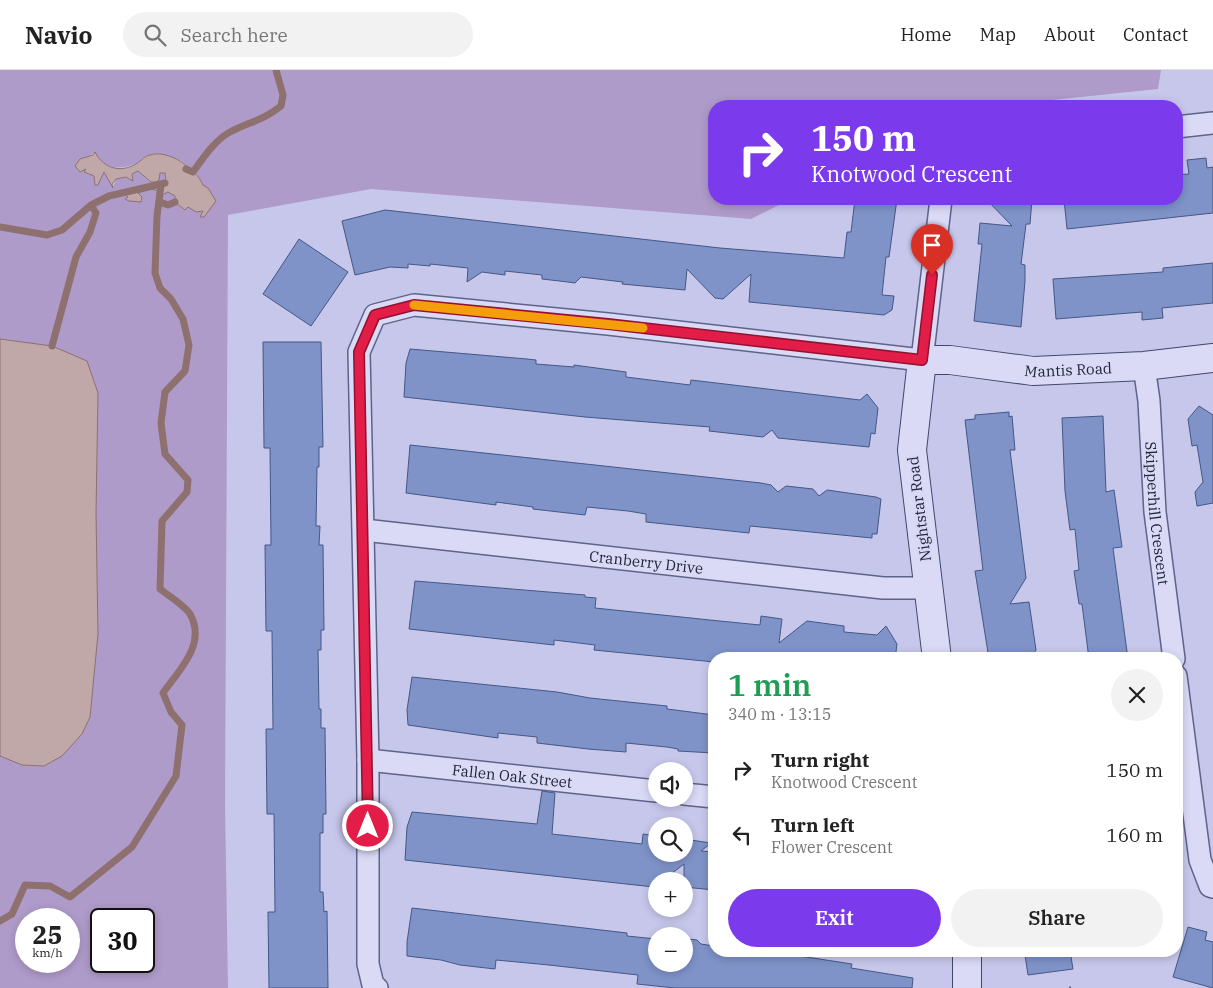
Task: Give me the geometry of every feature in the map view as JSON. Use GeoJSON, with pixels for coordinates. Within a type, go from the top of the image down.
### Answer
{"type":"FeatureCollection","features":[{"type":"Feature","properties":{"kind":"street"},"geometry":{"type":"LineString","coordinates":[[1183,126],[1213,123]]}},
{"type":"Feature","properties":{"kind":"street"},"geometry":{"type":"LineString","coordinates":[[377,988],[373,985],[368,964],[368,760],[359,352],[375,315],[414,305],[608,324],[922,360],[940,205]]}},
{"type":"Feature","properties":{"kind":"street","name":"Mantis Road"},"geometry":{"type":"LineString","coordinates":[[922,360],[950,360],[1033,371],[1144,366],[1213,358]]}},
{"type":"Feature","properties":{"kind":"street","name":"Nightstar Road"},"geometry":{"type":"LineString","coordinates":[[922,360],[912,450],[936,652]]}},
{"type":"Feature","properties":{"kind":"street","name":"Skipperhill Crescent"},"geometry":{"type":"LineString","coordinates":[[1144,366],[1149,401],[1155,512],[1173,652]]}},
{"type":"Feature","properties":{"kind":"street","name":"Cranberry Drive"},"geometry":{"type":"LineString","coordinates":[[364,530],[883,588],[928,588]]}},
{"type":"Feature","properties":{"kind":"street"},"geometry":{"type":"LineString","coordinates":[[1183,730],[1200,860],[1210,886],[1213,887]]}},
{"type":"Feature","properties":{"kind":"street","name":"Fallen Oak Street"},"geometry":{"type":"LineString","coordinates":[[368,760],[648,790]]}},
{"type":"Feature","properties":{"kind":"street"},"geometry":{"type":"LineString","coordinates":[[693,795],[708,796]]}},
{"type":"Feature","properties":{"kind":"street"},"geometry":{"type":"LineString","coordinates":[[967,988],[968,957]]}},
{"type":"Feature","properties":{"kind":"shaded area"},"geometry":{"type":"Polygon","coordinates":[[[0,70],[1161,70],[1158,89],[1052,100],[708,100],[708,205],[779,205],[751,219],[371,189],[228,215],[225,805],[228,988],[0,988],[0,70]],[[93,153],[78,167],[80,171],[86,169],[94,176],[95,185],[104,172],[113,187],[116,179],[126,177],[133,181],[132,174],[138,171],[151,182],[160,173],[165,172],[166,181],[161,185],[120,193],[128,197],[151,189],[159,191],[161,195],[168,192],[175,196],[175,202],[185,210],[188,207],[203,211],[204,217],[204,195],[201,182],[192,169],[178,159],[162,154],[154,154],[130,166],[118,168],[103,162],[93,153]]]}},
{"type":"Feature","properties":{"kind":"shaded area"},"geometry":{"type":"Polygon","coordinates":[[[95,152],[104,163],[121,169],[134,165],[150,155],[157,154],[173,157],[194,172],[216,201],[204,217],[200,217],[203,211],[196,212],[188,207],[185,210],[175,202],[175,196],[168,192],[160,196],[159,191],[151,189],[138,193],[142,197],[141,202],[129,201],[125,199],[128,197],[120,192],[161,185],[166,181],[165,173],[160,173],[159,180],[156,182],[151,182],[138,171],[132,174],[133,181],[126,177],[116,179],[112,184],[113,188],[104,172],[98,185],[95,185],[94,176],[84,172],[86,169],[80,172],[75,166],[80,159],[93,155],[95,152]]]}},
{"type":"Feature","properties":{"kind":"shaded area"},"geometry":{"type":"Polygon","coordinates":[[[0,339],[52,346],[87,361],[98,393],[96,513],[98,634],[90,717],[82,734],[62,756],[44,766],[22,765],[0,756],[0,339]]]}},
{"type":"Feature","properties":{"kind":"building"},"geometry":{"type":"Polygon","coordinates":[[[1206,158],[1207,168],[1213,167],[1213,213],[1067,229],[1065,205],[1183,205],[1183,174],[1189,174],[1187,160],[1206,158]]]}},
{"type":"Feature","properties":{"kind":"building"},"geometry":{"type":"Polygon","coordinates":[[[854,205],[896,205],[889,257],[886,257],[882,295],[894,296],[892,310],[884,315],[749,302],[751,274],[723,299],[715,298],[687,269],[685,290],[622,284],[623,282],[581,277],[575,283],[542,279],[542,275],[505,271],[505,275],[482,272],[467,282],[468,268],[430,264],[430,266],[408,264],[408,268],[390,267],[355,275],[342,221],[385,210],[720,248],[844,258],[847,232],[851,232],[854,205]]]}},
{"type":"Feature","properties":{"kind":"building"},"geometry":{"type":"Polygon","coordinates":[[[992,205],[1032,205],[1030,224],[1026,224],[1021,264],[1025,265],[1025,281],[1021,327],[974,321],[982,244],[978,244],[980,223],[1012,226],[992,205]]]}},
{"type":"Feature","properties":{"kind":"building"},"geometry":{"type":"Polygon","coordinates":[[[299,239],[348,272],[311,326],[263,294],[299,239]]]}},
{"type":"Feature","properties":{"kind":"building"},"geometry":{"type":"Polygon","coordinates":[[[1213,263],[1213,303],[1162,308],[1163,318],[1142,320],[1142,312],[1056,319],[1053,279],[1163,272],[1163,268],[1213,263]]]}},
{"type":"Feature","properties":{"kind":"building"},"geometry":{"type":"Polygon","coordinates":[[[263,342],[321,342],[323,447],[319,447],[319,467],[317,467],[316,526],[320,526],[319,545],[323,545],[324,630],[321,630],[321,650],[318,650],[319,709],[321,709],[321,728],[325,728],[326,814],[323,814],[323,833],[320,833],[320,892],[323,892],[324,912],[327,911],[328,988],[269,988],[268,912],[275,912],[274,814],[267,814],[266,729],[273,729],[272,631],[266,631],[265,545],[271,545],[270,448],[264,448],[263,342]]]}},
{"type":"Feature","properties":{"kind":"building"},"geometry":{"type":"Polygon","coordinates":[[[410,349],[536,360],[536,364],[574,367],[574,365],[626,372],[626,377],[690,385],[691,380],[860,400],[867,394],[878,408],[875,434],[871,433],[869,447],[778,438],[772,430],[763,437],[709,431],[710,427],[585,417],[404,397],[406,363],[410,349]]]}},
{"type":"Feature","properties":{"kind":"building"},"geometry":{"type":"Polygon","coordinates":[[[1199,406],[1213,415],[1213,503],[1197,506],[1195,492],[1203,482],[1197,445],[1192,446],[1188,419],[1199,406]]]}},
{"type":"Feature","properties":{"kind":"building"},"geometry":{"type":"Polygon","coordinates":[[[1009,412],[1009,417],[1012,416],[1015,450],[1010,450],[1026,578],[1010,604],[1029,602],[1036,650],[1035,652],[988,652],[975,571],[983,570],[965,420],[975,419],[975,415],[1009,412]]]}},
{"type":"Feature","properties":{"kind":"building"},"geometry":{"type":"Polygon","coordinates":[[[1103,416],[1106,492],[1114,490],[1122,547],[1113,548],[1127,652],[1088,652],[1082,604],[1079,604],[1074,571],[1079,570],[1075,529],[1070,530],[1065,491],[1062,418],[1103,416]]]}},
{"type":"Feature","properties":{"kind":"building"},"geometry":{"type":"Polygon","coordinates":[[[410,445],[761,483],[771,485],[778,492],[786,486],[813,489],[819,496],[827,490],[876,497],[881,499],[877,534],[872,534],[872,538],[750,526],[749,533],[646,522],[646,514],[628,511],[587,507],[585,515],[533,509],[533,507],[496,502],[496,505],[406,493],[410,445]]]}},
{"type":"Feature","properties":{"kind":"building"},"geometry":{"type":"Polygon","coordinates":[[[415,581],[585,595],[585,597],[596,598],[595,608],[710,620],[760,625],[761,616],[782,619],[779,643],[807,621],[844,626],[844,632],[877,635],[886,626],[897,644],[896,652],[708,652],[708,661],[594,650],[595,645],[554,640],[554,645],[409,629],[415,581]]]}},
{"type":"Feature","properties":{"kind":"building"},"geometry":{"type":"Polygon","coordinates":[[[412,677],[667,706],[667,709],[708,714],[708,753],[678,751],[678,749],[667,747],[626,743],[626,752],[537,743],[537,737],[498,733],[498,738],[408,725],[407,710],[412,677]]]}},
{"type":"Feature","properties":{"kind":"building"},"geometry":{"type":"Polygon","coordinates":[[[542,791],[555,793],[552,834],[642,844],[643,834],[648,835],[648,862],[693,862],[693,840],[708,843],[708,845],[701,851],[708,852],[708,889],[693,888],[693,872],[684,872],[684,864],[674,872],[648,872],[648,886],[405,860],[407,827],[412,812],[537,824],[542,791]]]}},
{"type":"Feature","properties":{"kind":"building"},"geometry":{"type":"Polygon","coordinates":[[[412,908],[627,933],[627,936],[648,938],[648,972],[693,972],[693,940],[708,945],[708,957],[806,957],[852,964],[851,968],[913,978],[912,988],[675,988],[637,984],[638,975],[496,960],[495,969],[407,956],[412,908]]]}},
{"type":"Feature","properties":{"kind":"building"},"geometry":{"type":"Polygon","coordinates":[[[1188,927],[1207,932],[1205,940],[1213,942],[1213,988],[1173,977],[1179,957],[1183,957],[1183,944],[1188,927]]]}},
{"type":"Feature","properties":{"kind":"building"},"geometry":{"type":"Polygon","coordinates":[[[1025,957],[1071,957],[1073,969],[1028,975],[1025,957]]]}},
{"type":"Feature","properties":{"kind":"waterway"},"geometry":{"type":"LineString","coordinates":[[186,169],[193,172],[210,150],[225,135],[268,115],[281,106],[283,95],[276,70]]}},
{"type":"Feature","properties":{"kind":"waterway"},"geometry":{"type":"LineString","coordinates":[[0,227],[47,235],[62,230],[91,205],[109,196],[165,183]]}},
{"type":"Feature","properties":{"kind":"waterway"},"geometry":{"type":"LineString","coordinates":[[0,921],[12,914],[25,885],[50,886],[70,897],[132,847],[176,776],[182,725],[171,712],[163,693],[189,656],[195,636],[190,614],[160,589],[162,521],[187,492],[188,480],[165,454],[161,423],[165,392],[185,371],[189,345],[183,319],[171,299],[160,288],[155,273],[157,216],[161,185]]}},
{"type":"Feature","properties":{"kind":"waterway"},"geometry":{"type":"LineString","coordinates":[[160,202],[168,205],[175,202]]}},
{"type":"Feature","properties":{"kind":"waterway"},"geometry":{"type":"LineString","coordinates":[[52,346],[76,257],[90,232],[96,213],[91,205]]}},
{"type":"Feature","properties":{"kind":"slow traffic"},"geometry":{"type":"LineString","coordinates":[[414,305],[643,328]]}},
{"type":"Feature","properties":{"kind":"route"},"geometry":{"type":"LineString","coordinates":[[368,826],[359,352],[375,315],[414,305],[608,324],[922,360],[932,275]]}}]}
